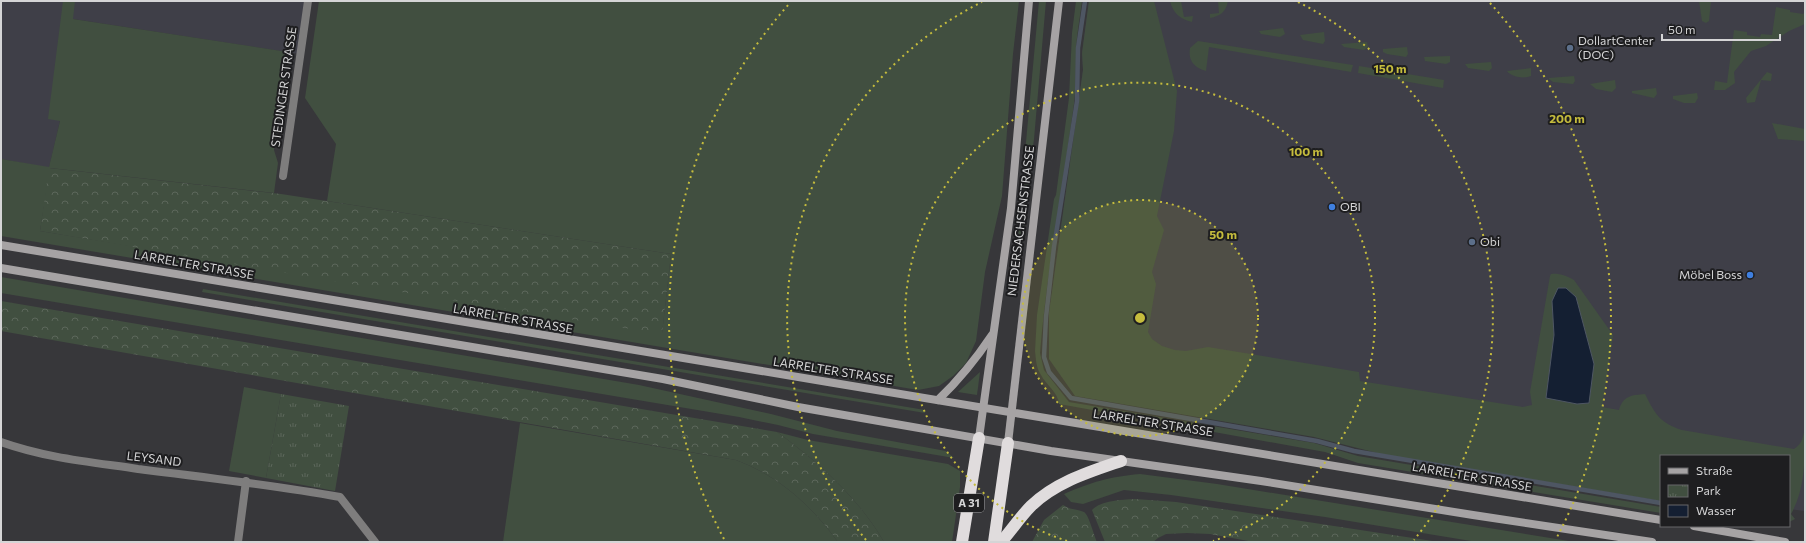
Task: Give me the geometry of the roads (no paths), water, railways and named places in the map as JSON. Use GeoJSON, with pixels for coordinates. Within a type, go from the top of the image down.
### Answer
{"type":"FeatureCollection","features":[{"type":"Feature","properties":{"kind":"highway","name":"A 31"},"geometry":{"type":"LineString","coordinates":[[962,542],[979,438]]}},
{"type":"Feature","properties":{"kind":"highway"},"geometry":{"type":"LineString","coordinates":[[994,542],[1008,443]]}},
{"type":"Feature","properties":{"kind":"highway"},"geometry":{"type":"LineString","coordinates":[[1001,542],[1029,507],[1050,491],[1071,479],[1121,461]]}},
{"type":"Feature","properties":{"kind":"main road","name":"NIEDERSACHSENSTRASSE"},"geometry":{"type":"LineString","coordinates":[[979,438],[1011,208],[1029,1]]}},
{"type":"Feature","properties":{"kind":"main road","name":"NIEDERSACHSENSTRASSE"},"geometry":{"type":"LineString","coordinates":[[1008,443],[1058,1]]}},
{"type":"Feature","properties":{"kind":"main road","name":"LARRELTER STRASSE"},"geometry":{"type":"LineString","coordinates":[[1,245],[622,349],[1011,411],[1660,520]]}},
{"type":"Feature","properties":{"kind":"main road"},"geometry":{"type":"LineString","coordinates":[[1,268],[663,379],[798,406],[1008,443],[1261,481],[1473,516],[1652,542]]}},
{"type":"Feature","properties":{"kind":"main road"},"geometry":{"type":"LineString","coordinates":[[938,400],[961,378],[976,360],[994,332]]}},
{"type":"Feature","properties":{"kind":"main road"},"geometry":{"type":"LineString","coordinates":[[1700,527],[1785,542]]}},
{"type":"Feature","properties":{"kind":"street","name":"STEDINGER STRASSE"},"geometry":{"type":"LineString","coordinates":[[283,176],[308,1]]}},
{"type":"Feature","properties":{"kind":"street","name":"LEYSAND"},"geometry":{"type":"LineString","coordinates":[[1,442],[40,454],[79,462],[246,481],[340,497],[375,542]]}},
{"type":"Feature","properties":{"kind":"street"},"geometry":{"type":"LineString","coordinates":[[238,542],[246,481]]}},
{"type":"Feature","properties":{"kind":"water"},"geometry":{"type":"Polygon","coordinates":[[[1558,288],[1566,288],[1576,297],[1594,364],[1589,403],[1577,404],[1546,398],[1554,335],[1552,301],[1558,288]]]}},
{"type":"Feature","properties":{"kind":"waterway"},"geometry":{"type":"LineString","coordinates":[[1085,1],[1078,48],[1077,101],[1054,247],[1046,317],[1044,357],[1049,372],[1071,398],[1317,441],[1354,451],[1660,503]]}},
{"type":"Feature","properties":{"kind":"place","name":"DollartCenter (DOC)"},"geometry":{"type":"Point","coordinates":[1570,48]}},
{"type":"Feature","properties":{"kind":"place","name":"OBI"},"geometry":{"type":"Point","coordinates":[1332,207]}},
{"type":"Feature","properties":{"kind":"place","name":"Obi"},"geometry":{"type":"Point","coordinates":[1472,242]}},
{"type":"Feature","properties":{"kind":"place","name":"Möbel Boss"},"geometry":{"type":"Point","coordinates":[1750,275]}}]}
